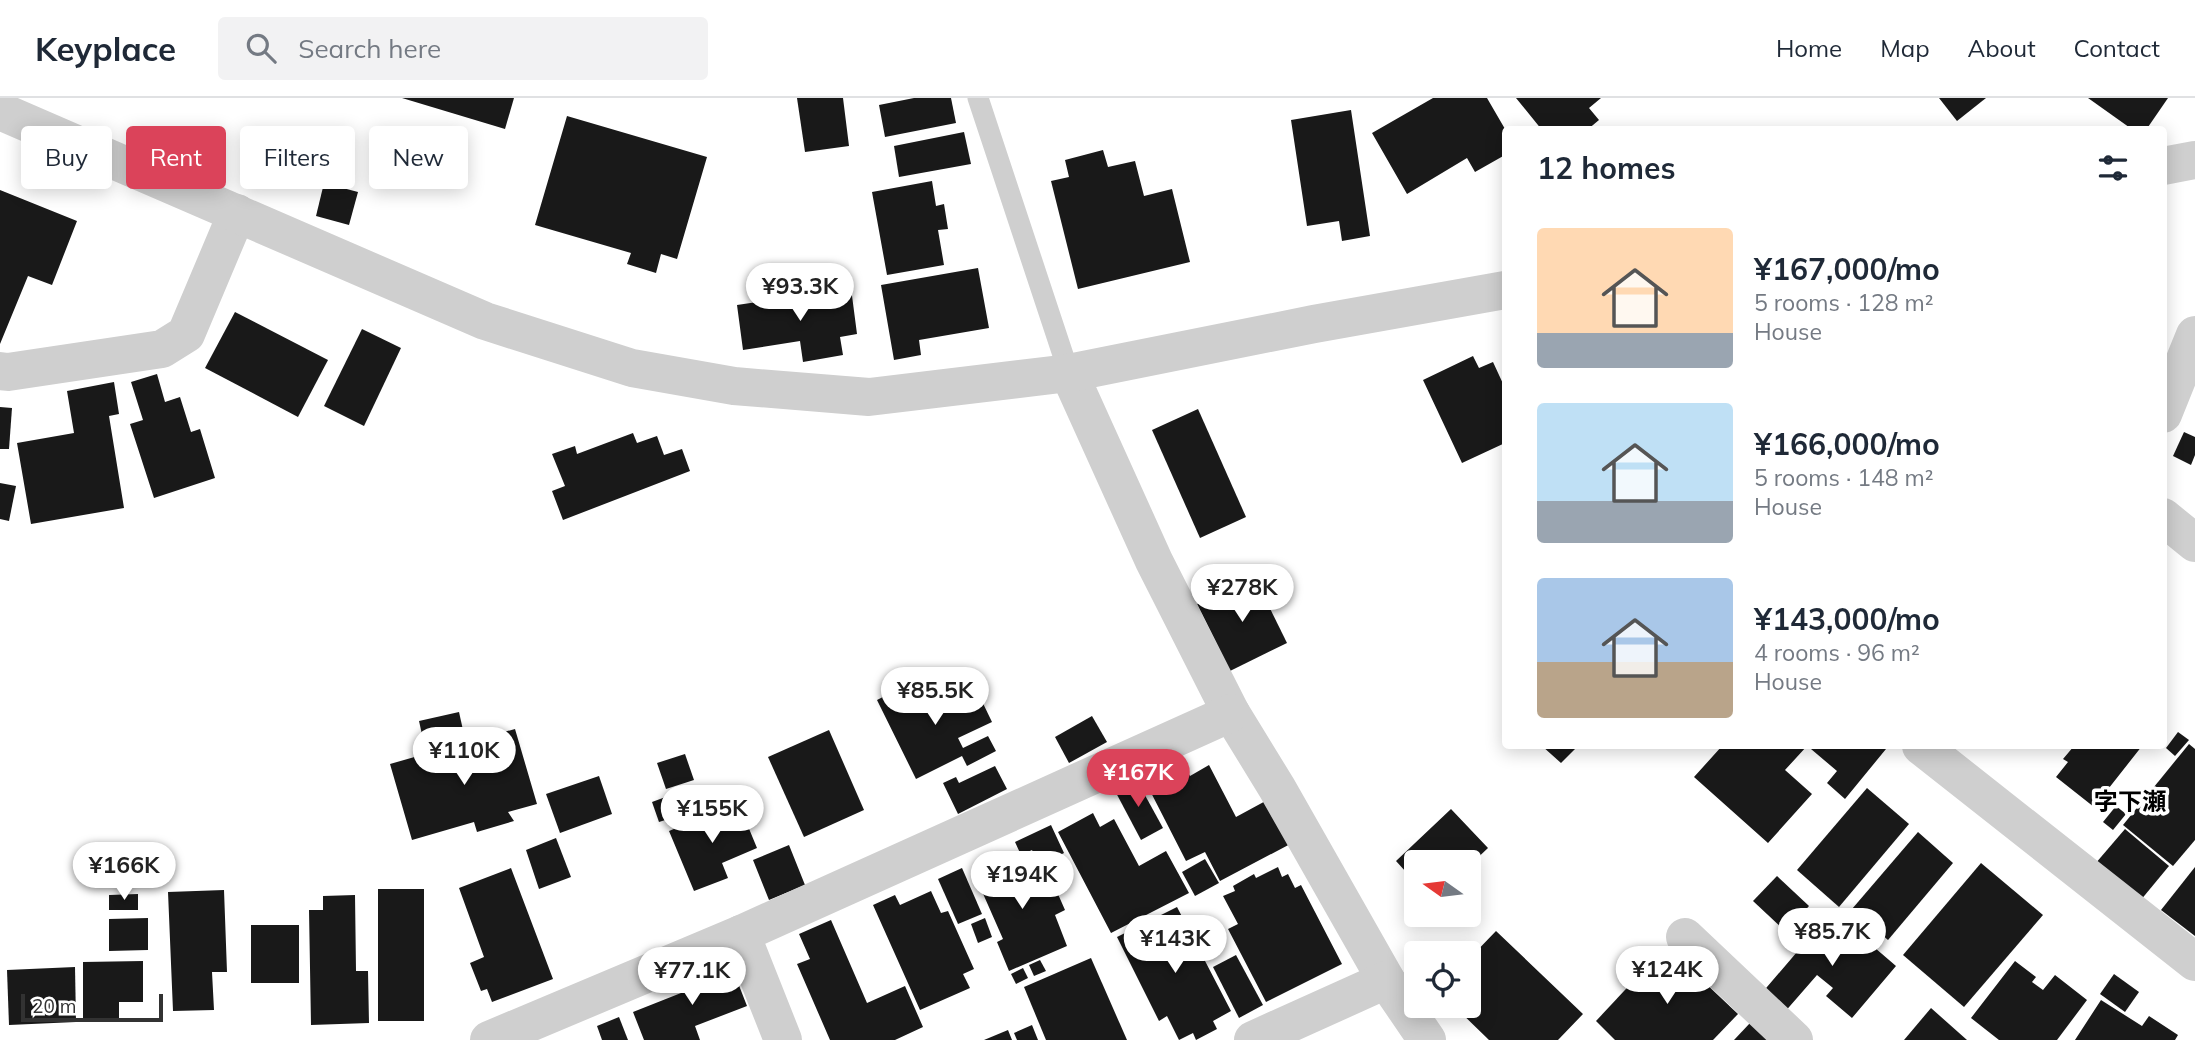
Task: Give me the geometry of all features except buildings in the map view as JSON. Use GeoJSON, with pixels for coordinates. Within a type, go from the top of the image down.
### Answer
{"type":"FeatureCollection","features":[{"type":"Feature","properties":{"kind":"street"},"geometry":{"type":"LineString","coordinates":[[0,111],[485,321],[632,369],[734,386],[869,397],[1069,373],[1314,324],[1502,291]]}},
{"type":"Feature","properties":{"kind":"street"},"geometry":{"type":"LineString","coordinates":[[0,371],[162,349],[186,334],[237,213]]}},
{"type":"Feature","properties":{"kind":"street"},"geometry":{"type":"LineString","coordinates":[[2167,404],[2195,335]]}},
{"type":"Feature","properties":{"kind":"street"},"geometry":{"type":"LineString","coordinates":[[1069,373],[1154,561],[1231,713],[1277,788],[1386,980],[1427,1040]]}},
{"type":"Feature","properties":{"kind":"street"},"geometry":{"type":"LineString","coordinates":[[2167,520],[2195,543]]}},
{"type":"Feature","properties":{"kind":"street"},"geometry":{"type":"LineString","coordinates":[[489,1040],[741,933],[1231,713]]}},
{"type":"Feature","properties":{"kind":"street"},"geometry":{"type":"LineString","coordinates":[[1925,749],[2195,962]]}},
{"type":"Feature","properties":{"kind":"street"},"geometry":{"type":"LineString","coordinates":[[741,933],[783,1040]]}},
{"type":"Feature","properties":{"kind":"street"},"geometry":{"type":"LineString","coordinates":[[1685,937],[1794,1040]]}},
{"type":"Feature","properties":{"kind":"street"},"geometry":{"type":"LineString","coordinates":[[1253,1040],[1386,980]]}},
{"type":"Feature","properties":{"kind":"lane"},"geometry":{"type":"LineString","coordinates":[[978,98],[1069,373]]}},
{"type":"Feature","properties":{"kind":"district","name":"字下瀬"},"geometry":{"type":"Point","coordinates":[2130,801]}}]}
